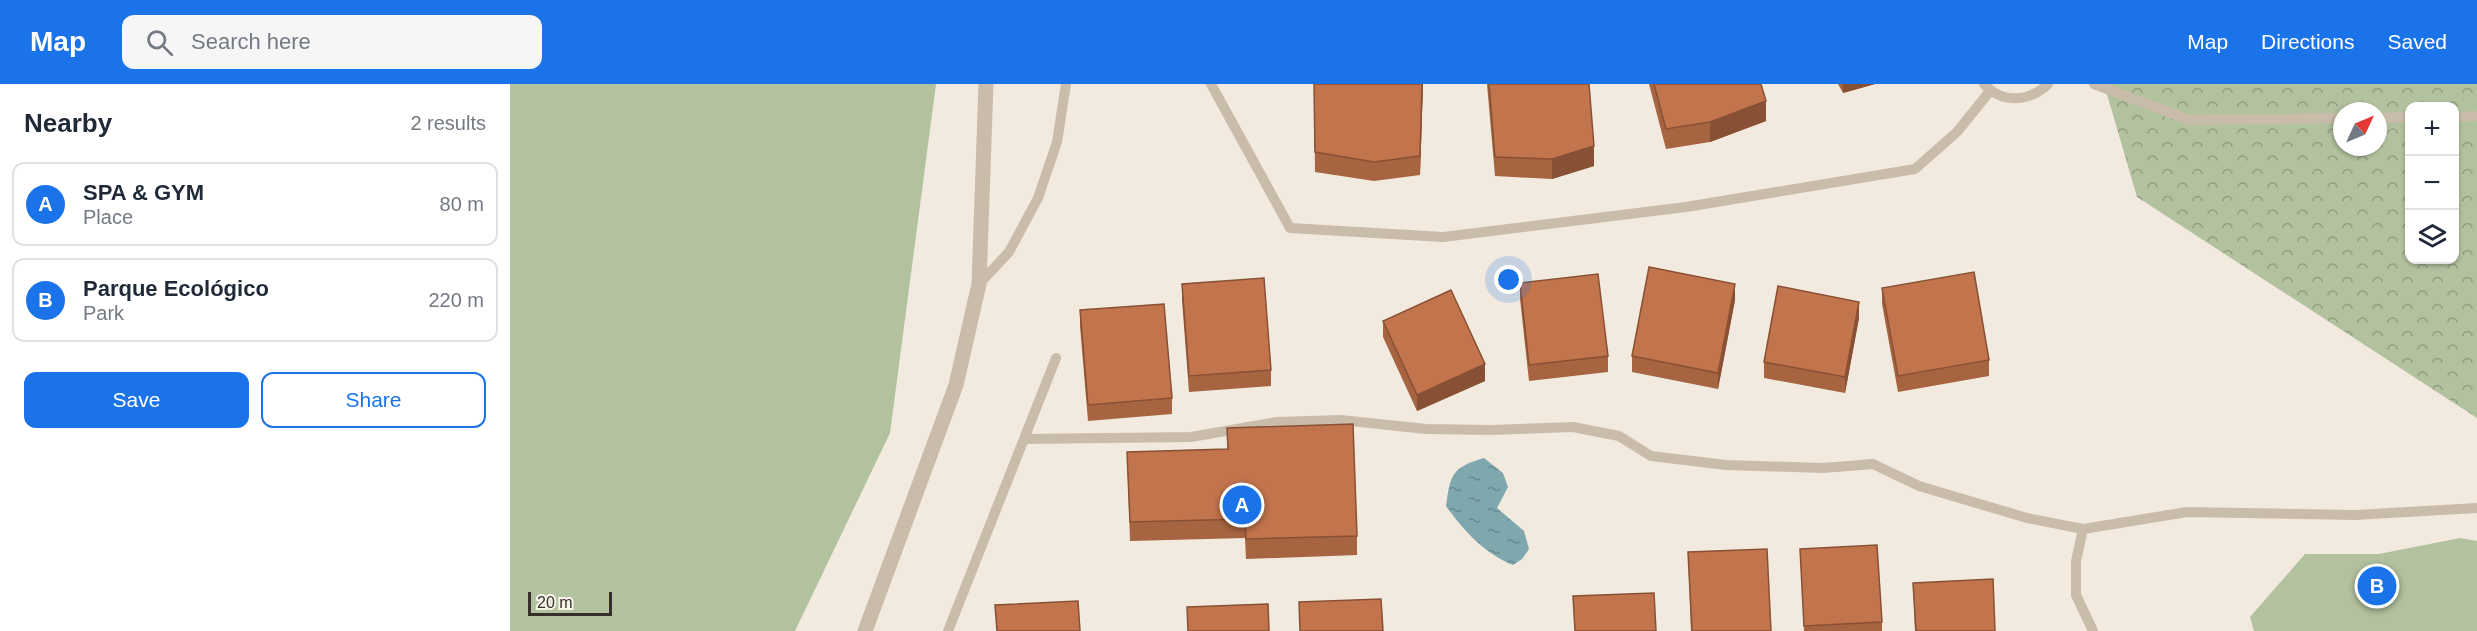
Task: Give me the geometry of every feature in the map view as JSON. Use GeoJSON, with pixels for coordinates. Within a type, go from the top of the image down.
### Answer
{"type":"FeatureCollection","features":[{"type":"Feature","properties":{"kind":"street"},"geometry":{"type":"LineString","coordinates":[[865,631],[956,385],[979,284],[986,84]]}},
{"type":"Feature","properties":{"kind":"lane"},"geometry":{"type":"LineString","coordinates":[[979,284],[1009,252],[1038,198],[1058,142],[1065,84]]}},
{"type":"Feature","properties":{"kind":"lane"},"geometry":{"type":"LineString","coordinates":[[1211,84],[1290,228],[1443,237],[1686,207],[1915,169],[1958,132],[1987,87],[2002,97],[2015,99],[2029,97],[2040,92],[2048,84]]}},
{"type":"Feature","properties":{"kind":"lane"},"geometry":{"type":"LineString","coordinates":[[2094,84],[2188,120],[2333,118]]}},
{"type":"Feature","properties":{"kind":"lane"},"geometry":{"type":"LineString","coordinates":[[2387,118],[2405,117]]}},
{"type":"Feature","properties":{"kind":"lane"},"geometry":{"type":"LineString","coordinates":[[2459,117],[2477,117]]}},
{"type":"Feature","properties":{"kind":"lane"},"geometry":{"type":"LineString","coordinates":[[948,631],[1056,358]]}},
{"type":"Feature","properties":{"kind":"lane"},"geometry":{"type":"LineString","coordinates":[[1024,439],[1191,437],[1277,422],[1341,420],[1426,429],[1491,430],[1573,427],[1619,436],[1651,456],[1726,465],[1823,468],[1873,464],[1919,486],[2027,518],[2083,529],[2187,512],[2355,515],[2477,508]]}},
{"type":"Feature","properties":{"kind":"lane"},"geometry":{"type":"LineString","coordinates":[[2083,529],[2076,561],[2076,595],[2093,631]]}},
{"type":"Feature","properties":{"kind":"green space"},"geometry":{"type":"Polygon","coordinates":[[[510,84],[936,84],[890,433],[795,631],[510,631],[510,84]]]}},
{"type":"Feature","properties":{"kind":"green space"},"geometry":{"type":"Polygon","coordinates":[[[2104,84],[2477,84],[2477,418],[2137,197],[2104,84]]]}},
{"type":"Feature","properties":{"kind":"green space"},"geometry":{"type":"Polygon","coordinates":[[[2460,538],[2477,541],[2477,631],[2254,631],[2250,617],[2305,554],[2379,554],[2460,538]]]}},
{"type":"Feature","properties":{"kind":"water"},"geometry":{"type":"Polygon","coordinates":[[[1484,458],[1503,473],[1508,487],[1497,508],[1524,531],[1529,549],[1522,559],[1513,565],[1484,548],[1446,506],[1454,474],[1465,465],[1484,458]]]}},
{"type":"Feature","properties":{"kind":"building"},"geometry":{"type":"Polygon","coordinates":[[[1314,84],[1422,84],[1420,156],[1374,162],[1315,152],[1314,84]]]}},
{"type":"Feature","properties":{"kind":"building"},"geometry":{"type":"Polygon","coordinates":[[[1489,84],[1589,84],[1594,146],[1552,159],[1495,157],[1489,84]]]}},
{"type":"Feature","properties":{"kind":"building"},"geometry":{"type":"Polygon","coordinates":[[[1654,84],[1761,84],[1766,101],[1710,122],[1666,129],[1654,84]]]}},
{"type":"Feature","properties":{"kind":"building"},"geometry":{"type":"Polygon","coordinates":[[[1649,267],[1735,284],[1718,373],[1632,356],[1649,267]]]}},
{"type":"Feature","properties":{"kind":"building"},"geometry":{"type":"Polygon","coordinates":[[[1974,272],[1989,360],[1898,376],[1882,288],[1974,272]]]}},
{"type":"Feature","properties":{"kind":"building"},"geometry":{"type":"Polygon","coordinates":[[[1598,274],[1608,356],[1529,365],[1520,283],[1598,274]]]}},
{"type":"Feature","properties":{"kind":"building"},"geometry":{"type":"Polygon","coordinates":[[[1264,278],[1271,370],[1189,376],[1182,284],[1264,278]]]}},
{"type":"Feature","properties":{"kind":"building"},"geometry":{"type":"Polygon","coordinates":[[[1778,286],[1859,302],[1845,377],[1764,362],[1778,286]]]}},
{"type":"Feature","properties":{"kind":"building"},"geometry":{"type":"Polygon","coordinates":[[[1451,290],[1485,364],[1417,395],[1383,321],[1451,290]]]}},
{"type":"Feature","properties":{"kind":"building"},"geometry":{"type":"Polygon","coordinates":[[[1164,304],[1172,398],[1088,405],[1080,310],[1164,304]]]}},
{"type":"Feature","properties":{"kind":"building"},"geometry":{"type":"Polygon","coordinates":[[[1353,424],[1357,536],[1246,539],[1245,519],[1130,522],[1127,452],[1228,449],[1227,428],[1353,424]]]}},
{"type":"Feature","properties":{"kind":"building"},"geometry":{"type":"Polygon","coordinates":[[[1877,545],[1882,622],[1804,626],[1800,549],[1877,545]]]}},
{"type":"Feature","properties":{"kind":"building"},"geometry":{"type":"Polygon","coordinates":[[[1767,549],[1771,631],[1692,631],[1688,552],[1767,549]]]}},
{"type":"Feature","properties":{"kind":"building"},"geometry":{"type":"Polygon","coordinates":[[[1993,579],[1995,631],[1916,631],[1913,583],[1993,579]]]}},
{"type":"Feature","properties":{"kind":"building"},"geometry":{"type":"Polygon","coordinates":[[[1654,593],[1656,631],[1575,631],[1573,596],[1654,593]]]}},
{"type":"Feature","properties":{"kind":"building"},"geometry":{"type":"Polygon","coordinates":[[[1381,599],[1383,631],[1300,631],[1299,602],[1381,599]]]}},
{"type":"Feature","properties":{"kind":"building"},"geometry":{"type":"Polygon","coordinates":[[[1078,601],[1080,631],[997,631],[995,605],[1078,601]]]}},
{"type":"Feature","properties":{"kind":"building"},"geometry":{"type":"Polygon","coordinates":[[[1268,604],[1269,631],[1188,631],[1187,607],[1268,604]]]}},
{"type":"Feature","properties":{"kind":"place","name":"SPA & GYM"},"geometry":{"type":"Point","coordinates":[1242,505]}},
{"type":"Feature","properties":{"kind":"place","name":"Parque Ecológico"},"geometry":{"type":"Point","coordinates":[2377,586]}}]}
